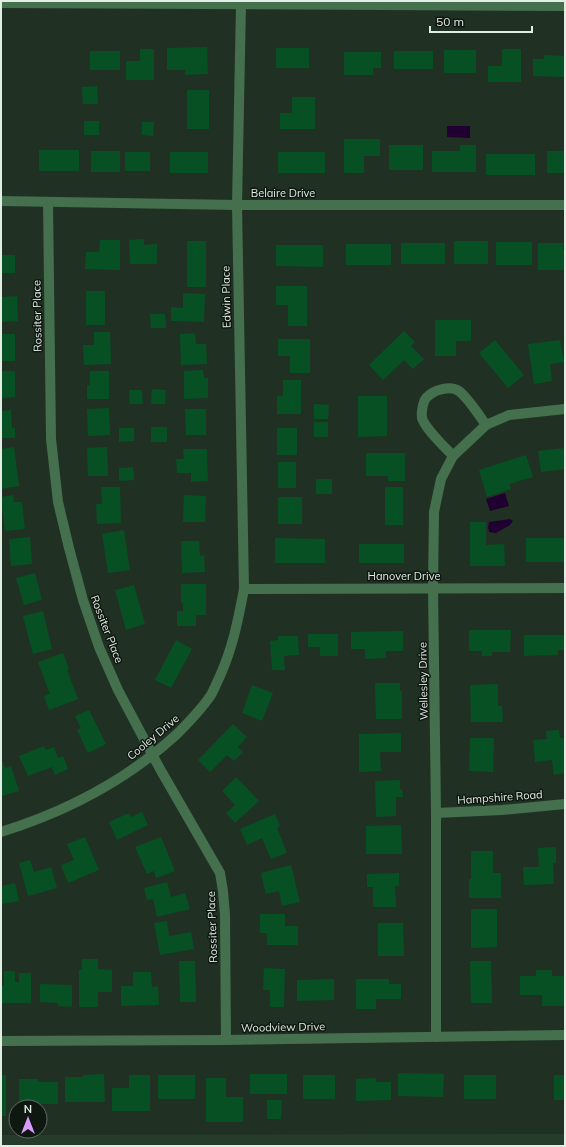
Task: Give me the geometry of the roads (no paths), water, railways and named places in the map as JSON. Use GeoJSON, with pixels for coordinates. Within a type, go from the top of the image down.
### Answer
{"type":"FeatureCollection","features":[{"type":"Feature","properties":{"kind":"street"},"geometry":{"type":"LineString","coordinates":[[1,3],[565,6]]}},
{"type":"Feature","properties":{"kind":"street","name":"Edwin Place"},"geometry":{"type":"LineString","coordinates":[[241,5],[237,205],[244,589]]}},
{"type":"Feature","properties":{"kind":"street","name":"Belaire Drive"},"geometry":{"type":"LineString","coordinates":[[1,201],[237,205],[565,205]]}},
{"type":"Feature","properties":{"kind":"street","name":"Rossiter Place"},"geometry":{"type":"LineString","coordinates":[[48,202],[50,413],[53,465],[58,502],[68,548],[83,600],[99,647],[118,690],[220,873],[225,915],[226,1040]]}},
{"type":"Feature","properties":{"kind":"street"},"geometry":{"type":"LineString","coordinates":[[453,456],[427,427],[422,417],[424,404],[427,397],[438,391],[449,388],[458,390],[486,425]]}},
{"type":"Feature","properties":{"kind":"street","name":"Wellesley Drive"},"geometry":{"type":"LineString","coordinates":[[436,1037],[434,512],[441,479],[453,456],[486,425],[509,415],[565,408]]}},
{"type":"Feature","properties":{"kind":"street","name":"Hanover Drive"},"geometry":{"type":"LineString","coordinates":[[244,589],[565,588]]}},
{"type":"Feature","properties":{"kind":"street","name":"Cooley Drive"},"geometry":{"type":"LineString","coordinates":[[1,832],[29,824],[66,808],[124,775],[153,755],[191,721],[211,695],[228,657],[237,629],[244,589]]}},
{"type":"Feature","properties":{"kind":"street","name":"Hampshire Road"},"geometry":{"type":"LineString","coordinates":[[436,814],[565,804]]}},
{"type":"Feature","properties":{"kind":"street","name":"Woodview Drive"},"geometry":{"type":"LineString","coordinates":[[1,1041],[226,1040],[565,1035]]}}]}
